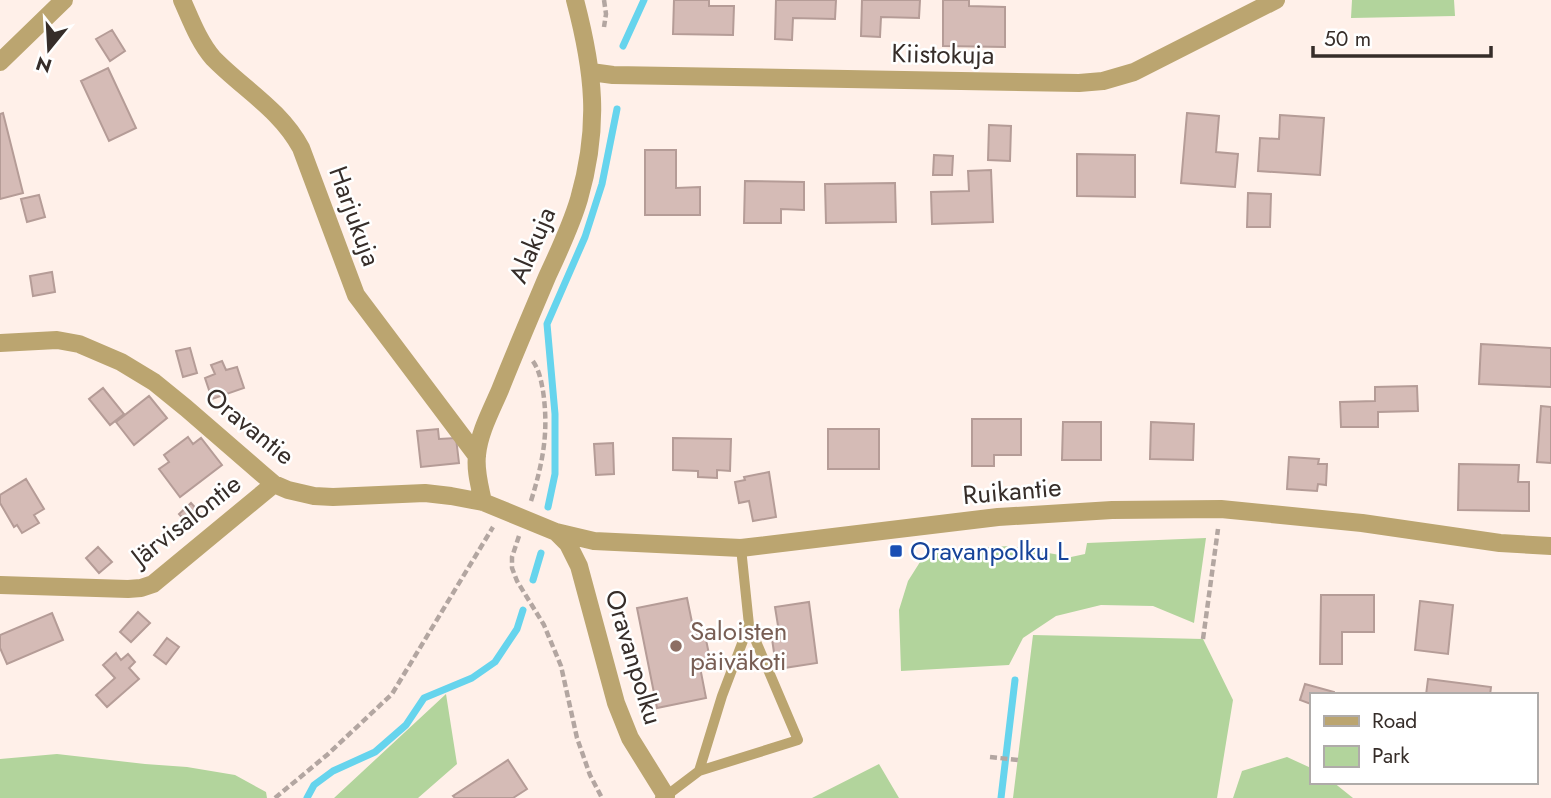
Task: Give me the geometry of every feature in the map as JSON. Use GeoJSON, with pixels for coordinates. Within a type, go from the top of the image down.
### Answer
{"type":"FeatureCollection","features":[{"type":"Feature","properties":{"kind":"street"},"geometry":{"type":"LineString","coordinates":[[0,62],[64,0]]}},
{"type":"Feature","properties":{"kind":"street","name":"Harjukuja"},"geometry":{"type":"LineString","coordinates":[[182,0],[199,37],[212,56],[275,111],[292,131],[302,148],[356,295],[477,456]]}},
{"type":"Feature","properties":{"kind":"street","name":"Alakuja"},"geometry":{"type":"LineString","coordinates":[[483,502],[477,456],[481,436],[568,229],[591,144],[591,72],[575,0]]}},
{"type":"Feature","properties":{"kind":"street","name":"Kiistokuja"},"geometry":{"type":"LineString","coordinates":[[591,72],[613,75],[942,81],[1102,81],[1133,72],[1276,0]]}},
{"type":"Feature","properties":{"kind":"street","name":"Oravantie"},"geometry":{"type":"LineString","coordinates":[[0,343],[57,340],[79,344],[121,362],[175,399],[274,484],[288,490],[314,496],[425,493],[483,502]]}},
{"type":"Feature","properties":{"kind":"street","name":"Järvisalontie"},"geometry":{"type":"LineString","coordinates":[[0,586],[128,589],[153,584],[274,484]]}},
{"type":"Feature","properties":{"kind":"street","name":"Ruikantie"},"geometry":{"type":"LineString","coordinates":[[483,502],[556,532],[594,541],[741,548],[998,517],[1112,510],[1221,509],[1328,518],[1500,543],[1551,546]]}},
{"type":"Feature","properties":{"kind":"street","name":"Oravanpolku"},"geometry":{"type":"LineString","coordinates":[[556,532],[568,544],[579,566],[616,703],[630,738],[665,797]]}},
{"type":"Feature","properties":{"kind":"lane"},"geometry":{"type":"LineString","coordinates":[[665,797],[699,771],[798,740],[749,625],[741,548]]}},
{"type":"Feature","properties":{"kind":"lane"},"geometry":{"type":"LineString","coordinates":[[699,771],[722,696],[749,625]]}},
{"type":"Feature","properties":{"kind":"path"},"geometry":{"type":"LineString","coordinates":[[516,348],[536,364],[541,379],[547,434],[540,472],[512,556],[512,568],[544,625],[561,666],[577,738],[590,775],[602,798]]}},
{"type":"Feature","properties":{"kind":"path"},"geometry":{"type":"LineString","coordinates":[[1203,639],[1221,509]]}},
{"type":"Feature","properties":{"kind":"path"},"geometry":{"type":"LineString","coordinates":[[275,798],[327,755],[393,694],[503,510]]}},
{"type":"Feature","properties":{"kind":"path"},"geometry":{"type":"LineString","coordinates":[[990,757],[1018,760]]}},
{"type":"Feature","properties":{"kind":"green space"},"geometry":{"type":"Polygon","coordinates":[[[1352,0],[1454,0],[1455,16],[1351,18],[1352,0]]]}},
{"type":"Feature","properties":{"kind":"green space"},"geometry":{"type":"Polygon","coordinates":[[[1206,538],[1194,623],[1153,606],[1101,605],[1056,616],[1023,638],[1009,665],[901,671],[899,610],[908,581],[920,562],[933,551],[1009,546],[1071,557],[1085,554],[1087,543],[1206,538]]]}},
{"type":"Feature","properties":{"kind":"green space"},"geometry":{"type":"Polygon","coordinates":[[[1033,635],[1203,639],[1233,700],[1217,798],[1013,798],[1033,635]]]}},
{"type":"Feature","properties":{"kind":"green space"},"geometry":{"type":"Polygon","coordinates":[[[446,694],[457,764],[418,798],[334,798],[446,694]]]}},
{"type":"Feature","properties":{"kind":"green space"},"geometry":{"type":"Polygon","coordinates":[[[57,754],[187,767],[235,775],[266,792],[267,798],[0,798],[0,759],[57,754]]]}},
{"type":"Feature","properties":{"kind":"green space"},"geometry":{"type":"Polygon","coordinates":[[[1287,757],[1310,768],[1310,784],[1336,784],[1353,798],[1233,798],[1242,771],[1287,757]]]}},
{"type":"Feature","properties":{"kind":"green space"},"geometry":{"type":"Polygon","coordinates":[[[879,764],[899,798],[812,798],[879,764]]]}},
{"type":"Feature","properties":{"kind":"building"},"geometry":{"type":"Polygon","coordinates":[[[674,0],[709,0],[709,6],[734,6],[733,35],[673,34],[674,0]]]}},
{"type":"Feature","properties":{"kind":"building"},"geometry":{"type":"Polygon","coordinates":[[[776,0],[836,0],[835,19],[793,18],[792,40],[775,39],[776,0]]]}},
{"type":"Feature","properties":{"kind":"building"},"geometry":{"type":"Polygon","coordinates":[[[862,0],[920,0],[919,18],[881,17],[880,37],[861,36],[862,0]]]}},
{"type":"Feature","properties":{"kind":"building"},"geometry":{"type":"Polygon","coordinates":[[[943,0],[969,0],[969,6],[1005,7],[1005,47],[943,46],[943,0]]]}},
{"type":"Feature","properties":{"kind":"building"},"geometry":{"type":"Polygon","coordinates":[[[112,30],[125,51],[110,61],[96,39],[112,30]]]}},
{"type":"Feature","properties":{"kind":"building"},"geometry":{"type":"Polygon","coordinates":[[[108,68],[136,128],[109,141],[81,81],[108,68]]]}},
{"type":"Feature","properties":{"kind":"building"},"geometry":{"type":"Polygon","coordinates":[[[3,113],[23,193],[0,199],[0,114],[3,113]]]}},
{"type":"Feature","properties":{"kind":"building"},"geometry":{"type":"Polygon","coordinates":[[[1187,113],[1219,116],[1216,152],[1238,154],[1235,187],[1181,183],[1187,113]]]}},
{"type":"Feature","properties":{"kind":"building"},"geometry":{"type":"Polygon","coordinates":[[[1280,115],[1324,118],[1320,175],[1258,171],[1260,138],[1279,139],[1280,115]]]}},
{"type":"Feature","properties":{"kind":"building"},"geometry":{"type":"Polygon","coordinates":[[[989,125],[1011,126],[1010,161],[988,160],[989,125]]]}},
{"type":"Feature","properties":{"kind":"building"},"geometry":{"type":"Polygon","coordinates":[[[645,150],[676,150],[676,188],[700,187],[700,215],[645,215],[645,150]]]}},
{"type":"Feature","properties":{"kind":"building"},"geometry":{"type":"Polygon","coordinates":[[[1077,154],[1135,155],[1135,197],[1077,196],[1077,154]]]}},
{"type":"Feature","properties":{"kind":"building"},"geometry":{"type":"Polygon","coordinates":[[[934,155],[953,156],[952,175],[933,175],[934,155]]]}},
{"type":"Feature","properties":{"kind":"building"},"geometry":{"type":"Polygon","coordinates":[[[991,170],[993,222],[932,224],[931,192],[969,191],[968,171],[991,170]]]}},
{"type":"Feature","properties":{"kind":"building"},"geometry":{"type":"Polygon","coordinates":[[[745,181],[804,182],[804,210],[781,209],[781,223],[744,223],[745,181]]]}},
{"type":"Feature","properties":{"kind":"building"},"geometry":{"type":"Polygon","coordinates":[[[895,183],[896,222],[826,223],[825,184],[895,183]]]}},
{"type":"Feature","properties":{"kind":"building"},"geometry":{"type":"Polygon","coordinates":[[[1248,193],[1271,194],[1270,227],[1247,227],[1248,193]]]}},
{"type":"Feature","properties":{"kind":"building"},"geometry":{"type":"Polygon","coordinates":[[[39,195],[45,217],[27,222],[21,199],[39,195]]]}},
{"type":"Feature","properties":{"kind":"building"},"geometry":{"type":"Polygon","coordinates":[[[52,272],[55,292],[33,296],[30,276],[52,272]]]}},
{"type":"Feature","properties":{"kind":"building"},"geometry":{"type":"Polygon","coordinates":[[[1481,344],[1551,348],[1551,387],[1479,384],[1481,344]]]}},
{"type":"Feature","properties":{"kind":"building"},"geometry":{"type":"Polygon","coordinates":[[[190,348],[197,373],[183,377],[176,351],[190,348]]]}},
{"type":"Feature","properties":{"kind":"building"},"geometry":{"type":"Polygon","coordinates":[[[222,361],[226,370],[237,367],[244,388],[212,399],[205,378],[215,374],[211,365],[222,361]]]}},
{"type":"Feature","properties":{"kind":"building"},"geometry":{"type":"Polygon","coordinates":[[[1417,386],[1418,411],[1378,412],[1378,427],[1341,427],[1340,402],[1375,401],[1375,387],[1417,386]]]}},
{"type":"Feature","properties":{"kind":"building"},"geometry":{"type":"Polygon","coordinates":[[[103,388],[124,414],[110,425],[89,399],[103,388]]]}},
{"type":"Feature","properties":{"kind":"building"},"geometry":{"type":"Polygon","coordinates":[[[149,396],[167,418],[134,445],[116,422],[149,396]]]}},
{"type":"Feature","properties":{"kind":"building"},"geometry":{"type":"Polygon","coordinates":[[[1541,406],[1551,407],[1551,463],[1537,462],[1541,406]]]}},
{"type":"Feature","properties":{"kind":"building"},"geometry":{"type":"Polygon","coordinates":[[[972,419],[1021,419],[1021,455],[994,455],[994,466],[972,466],[972,419]]]}},
{"type":"Feature","properties":{"kind":"building"},"geometry":{"type":"Polygon","coordinates":[[[1063,422],[1101,422],[1101,460],[1062,460],[1063,422]]]}},
{"type":"Feature","properties":{"kind":"building"},"geometry":{"type":"Polygon","coordinates":[[[1151,422],[1194,424],[1193,460],[1150,459],[1151,422]]]}},
{"type":"Feature","properties":{"kind":"building"},"geometry":{"type":"Polygon","coordinates":[[[438,429],[439,439],[456,438],[459,463],[421,467],[417,431],[438,429]]]}},
{"type":"Feature","properties":{"kind":"building"},"geometry":{"type":"Polygon","coordinates":[[[828,429],[879,429],[879,469],[828,469],[828,429]]]}},
{"type":"Feature","properties":{"kind":"building"},"geometry":{"type":"Polygon","coordinates":[[[188,437],[193,444],[201,438],[222,465],[180,497],[159,469],[169,462],[164,455],[188,437]]]}},
{"type":"Feature","properties":{"kind":"building"},"geometry":{"type":"Polygon","coordinates":[[[673,438],[731,439],[730,471],[717,470],[717,478],[698,477],[698,471],[673,470],[673,438]]]}},
{"type":"Feature","properties":{"kind":"building"},"geometry":{"type":"Polygon","coordinates":[[[613,443],[614,474],[596,475],[594,444],[613,443]]]}},
{"type":"Feature","properties":{"kind":"building"},"geometry":{"type":"Polygon","coordinates":[[[1289,457],[1319,459],[1318,464],[1327,464],[1326,485],[1318,484],[1317,491],[1287,489],[1289,457]]]}},
{"type":"Feature","properties":{"kind":"building"},"geometry":{"type":"Polygon","coordinates":[[[1459,464],[1519,465],[1518,482],[1529,482],[1529,511],[1458,510],[1459,464]]]}},
{"type":"Feature","properties":{"kind":"building"},"geometry":{"type":"Polygon","coordinates":[[[769,472],[776,517],[753,521],[749,501],[739,503],[735,482],[745,480],[744,477],[769,472]]]}},
{"type":"Feature","properties":{"kind":"building"},"geometry":{"type":"Polygon","coordinates":[[[26,479],[44,509],[34,515],[39,523],[22,533],[17,525],[14,527],[0,503],[0,495],[26,479]]]}},
{"type":"Feature","properties":{"kind":"building"},"geometry":{"type":"Polygon","coordinates":[[[191,503],[203,516],[191,527],[179,514],[191,503]]]}},
{"type":"Feature","properties":{"kind":"building"},"geometry":{"type":"Polygon","coordinates":[[[98,547],[112,562],[99,573],[86,558],[98,547]]]}},
{"type":"Feature","properties":{"kind":"building"},"geometry":{"type":"Polygon","coordinates":[[[1321,595],[1374,595],[1374,632],[1342,632],[1342,664],[1320,664],[1321,595]]]}},
{"type":"Feature","properties":{"kind":"building","name":"Saloisten päiväkoti"},"geometry":{"type":"Polygon","coordinates":[[[687,598],[694,632],[704,630],[710,659],[699,662],[706,698],[657,708],[637,608],[687,598]]]}},
{"type":"Feature","properties":{"kind":"building"},"geometry":{"type":"Polygon","coordinates":[[[1420,601],[1453,605],[1448,654],[1415,650],[1420,601]]]}},
{"type":"Feature","properties":{"kind":"building"},"geometry":{"type":"Polygon","coordinates":[[[809,602],[817,663],[784,668],[783,657],[775,659],[772,639],[780,638],[775,607],[809,602]]]}},
{"type":"Feature","properties":{"kind":"building"},"geometry":{"type":"Polygon","coordinates":[[[138,612],[150,623],[131,642],[120,632],[138,612]]]}},
{"type":"Feature","properties":{"kind":"building"},"geometry":{"type":"Polygon","coordinates":[[[52,613],[63,640],[7,664],[0,648],[0,635],[52,613]]]}},
{"type":"Feature","properties":{"kind":"building"},"geometry":{"type":"Polygon","coordinates":[[[167,638],[179,647],[166,664],[154,655],[167,638]]]}},
{"type":"Feature","properties":{"kind":"building"},"geometry":{"type":"Polygon","coordinates":[[[116,653],[121,660],[128,654],[135,662],[129,668],[139,679],[107,707],[96,695],[115,678],[103,665],[116,653]]]}},
{"type":"Feature","properties":{"kind":"building"},"geometry":{"type":"Polygon","coordinates":[[[1428,679],[1491,687],[1490,693],[1426,693],[1428,679]]]}},
{"type":"Feature","properties":{"kind":"building"},"geometry":{"type":"Polygon","coordinates":[[[1305,684],[1334,692],[1310,693],[1310,704],[1300,700],[1305,684]]]}},
{"type":"Feature","properties":{"kind":"building"},"geometry":{"type":"Polygon","coordinates":[[[508,760],[527,789],[513,798],[453,796],[508,760]]]}},
{"type":"Feature","properties":{"kind":"waterway"},"geometry":{"type":"LineString","coordinates":[[623,46],[644,0]]}},
{"type":"Feature","properties":{"kind":"waterway"},"geometry":{"type":"LineString","coordinates":[[548,507],[555,474],[555,414],[547,324],[585,237],[602,184],[617,109]]}},
{"type":"Feature","properties":{"kind":"waterway"},"geometry":{"type":"LineString","coordinates":[[533,580],[541,553]]}},
{"type":"Feature","properties":{"kind":"waterway"},"geometry":{"type":"LineString","coordinates":[[307,798],[314,785],[333,771],[375,752],[406,725],[424,698],[472,678],[495,662],[517,629],[523,610]]}},
{"type":"Feature","properties":{"kind":"waterway"},"geometry":{"type":"LineString","coordinates":[[1001,798],[1015,680]]}},
{"type":"Feature","properties":{"kind":"place","name":"Oravanpolku L"},"geometry":{"type":"Point","coordinates":[896,551]}},
{"type":"Feature","properties":{"kind":"place","name":"Saloisten päiväkoti"},"geometry":{"type":"Point","coordinates":[676,646]}}]}
